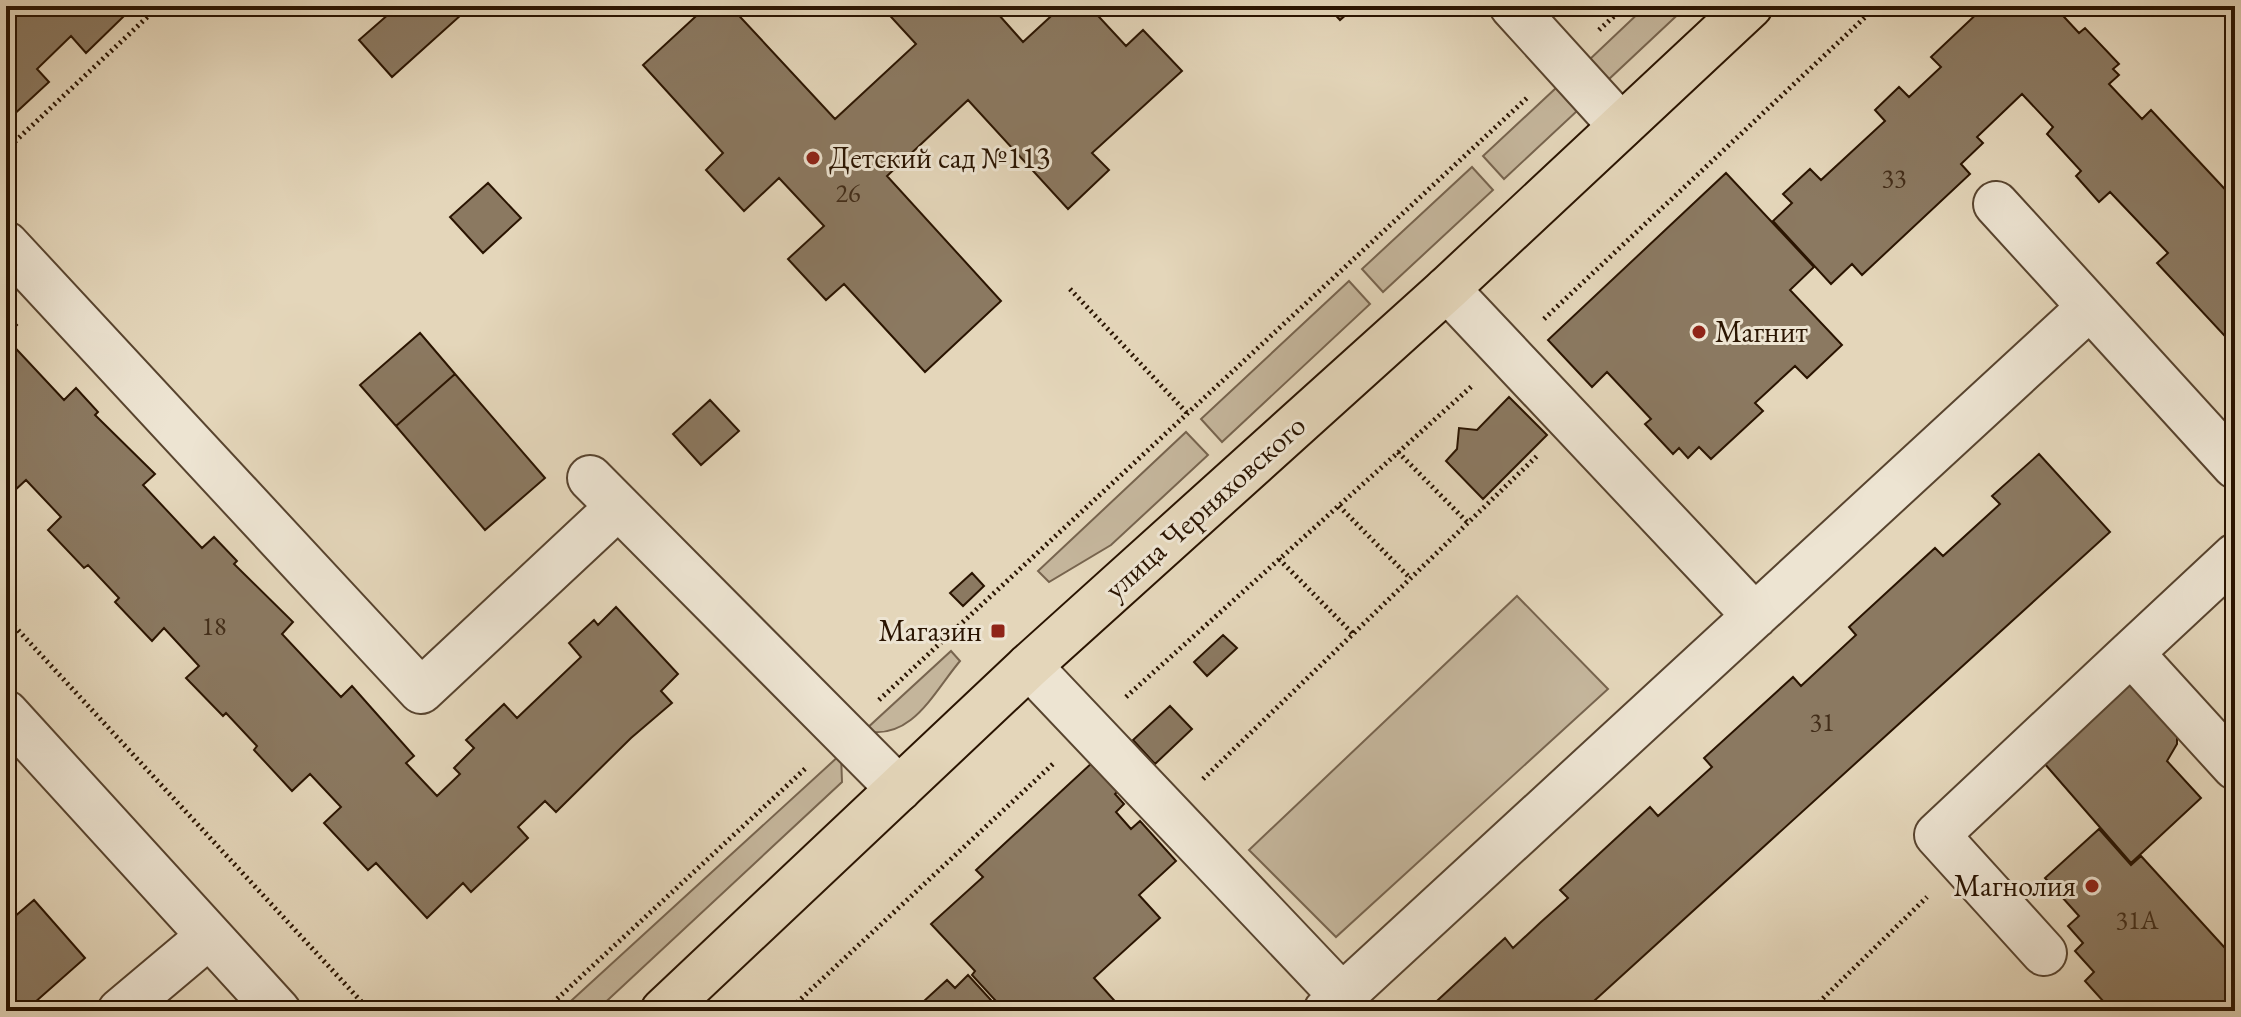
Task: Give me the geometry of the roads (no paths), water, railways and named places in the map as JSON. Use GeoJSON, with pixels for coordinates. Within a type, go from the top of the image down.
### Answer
{"type":"FeatureCollection","features":[{"type":"Feature","properties":{"kind":"main road","name":"улица Черняховского"},"geometry":{"type":"LineString","coordinates":[[663,1011],[1029,666],[1447,289],[1750,6]]}},
{"type":"Feature","properties":{"kind":"street"},"geometry":{"type":"LineString","coordinates":[[1512,6],[1621,126]]}},
{"type":"Feature","properties":{"kind":"street"},"geometry":{"type":"LineString","coordinates":[[1996,204],[2235,466]]}},
{"type":"Feature","properties":{"kind":"street"},"geometry":{"type":"LineString","coordinates":[[6,244],[421,691],[604,493],[899,789]]}},
{"type":"Feature","properties":{"kind":"street"},"geometry":{"type":"LineString","coordinates":[[1447,289],[1755,616]]}},
{"type":"Feature","properties":{"kind":"street"},"geometry":{"type":"LineString","coordinates":[[1029,666],[1168,813],[1334,1004],[2090,307]]}},
{"type":"Feature","properties":{"kind":"street"},"geometry":{"type":"LineString","coordinates":[[2044,953],[1937,835],[2235,556]]}},
{"type":"Feature","properties":{"kind":"street"},"geometry":{"type":"LineString","coordinates":[[2131,653],[2235,767]]}},
{"type":"Feature","properties":{"kind":"street"},"geometry":{"type":"LineString","coordinates":[[6,713],[278,1011]]}},
{"type":"Feature","properties":{"kind":"street"},"geometry":{"type":"LineString","coordinates":[[120,1011],[208,937]]}},
{"type":"Feature","properties":{"kind":"place","name":"Детский сад №113"},"geometry":{"type":"Point","coordinates":[813,158]}},
{"type":"Feature","properties":{"kind":"place","name":"Магнит"},"geometry":{"type":"Point","coordinates":[1699,332]}},
{"type":"Feature","properties":{"kind":"place","name":"Магазин"},"geometry":{"type":"Point","coordinates":[998,631]}},
{"type":"Feature","properties":{"kind":"place","name":"Магнолия"},"geometry":{"type":"Point","coordinates":[2092,886]}}]}
